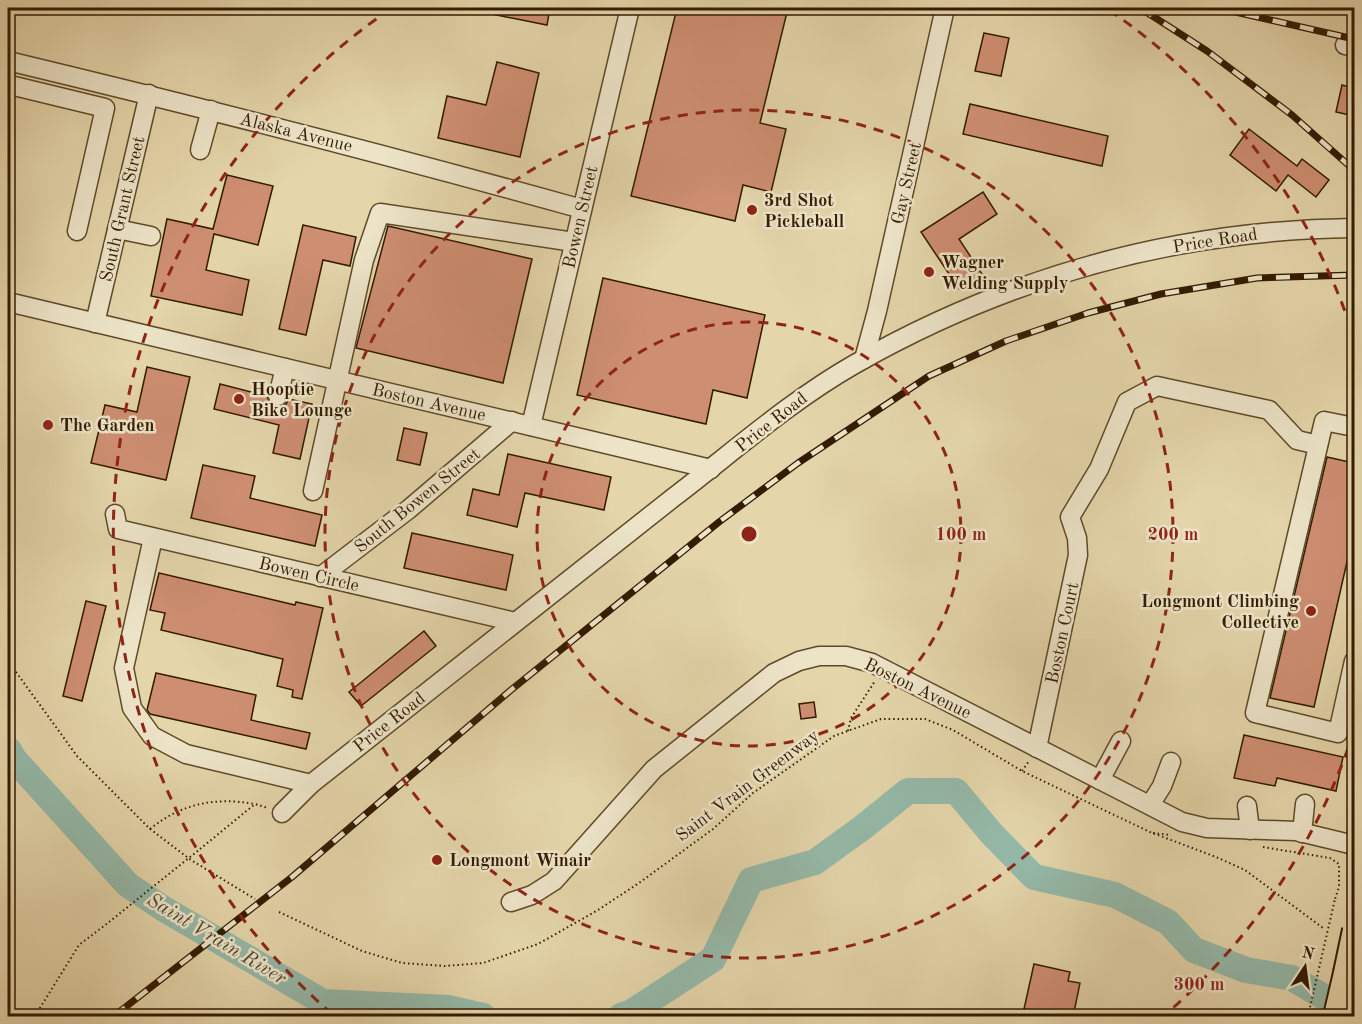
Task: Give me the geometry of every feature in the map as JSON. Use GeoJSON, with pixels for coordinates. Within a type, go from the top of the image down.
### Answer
{"type":"FeatureCollection","features":[{"type":"Feature","properties":{"kind":"main road"},"geometry":{"type":"LineString","coordinates":[[1335,1017],[1354,930]]}},
{"type":"Feature","properties":{"kind":"street","name":"Bowen Street"},"geometry":{"type":"LineString","coordinates":[[531,426],[630,8]]}},
{"type":"Feature","properties":{"kind":"street","name":"Gay Street"},"geometry":{"type":"LineString","coordinates":[[864,359],[877,311],[945,8]]}},
{"type":"Feature","properties":{"kind":"street","name":"Alaska Avenue"},"geometry":{"type":"LineString","coordinates":[[11,62],[149,94],[582,209]]}},
{"type":"Feature","properties":{"kind":"street"},"geometry":{"type":"LineString","coordinates":[[11,62],[9,84],[105,108],[77,231]]}},
{"type":"Feature","properties":{"kind":"street","name":"South Grant Street"},"geometry":{"type":"LineString","coordinates":[[95,323],[149,94]]}},
{"type":"Feature","properties":{"kind":"street"},"geometry":{"type":"LineString","coordinates":[[200,150],[211,110]]}},
{"type":"Feature","properties":{"kind":"street"},"geometry":{"type":"LineString","coordinates":[[314,491],[364,260],[380,213],[574,242]]}},
{"type":"Feature","properties":{"kind":"street","name":"Price Road"},"geometry":{"type":"LineString","coordinates":[[282,813],[311,784],[804,396],[864,359],[940,320],[1000,295],[1102,261],[1186,242],[1232,235],[1304,228],[1354,228]]}},
{"type":"Feature","properties":{"kind":"street"},"geometry":{"type":"LineString","coordinates":[[117,229],[151,236]]}},
{"type":"Feature","properties":{"kind":"street","name":"Boston Avenue"},"geometry":{"type":"LineString","coordinates":[[8,303],[95,323],[142,326],[285,368],[711,469]]}},
{"type":"Feature","properties":{"kind":"street"},"geometry":{"type":"LineString","coordinates":[[278,396],[285,368]]}},
{"type":"Feature","properties":{"kind":"street","name":"Boston Court"},"geometry":{"type":"LineString","coordinates":[[1037,748],[1078,555],[1077,538],[1070,517],[1099,469],[1127,402],[1157,386],[1269,410],[1297,440],[1318,445]]}},
{"type":"Feature","properties":{"kind":"street","name":"South Bowen Street"},"geometry":{"type":"LineString","coordinates":[[320,577],[409,509],[512,421]]}},
{"type":"Feature","properties":{"kind":"street"},"geometry":{"type":"LineString","coordinates":[[1354,427],[1324,421],[1255,713],[1346,735],[1354,661]]}},
{"type":"Feature","properties":{"kind":"street","name":"Bowen Circle"},"geometry":{"type":"LineString","coordinates":[[115,514],[118,529],[515,622]]}},
{"type":"Feature","properties":{"kind":"street"},"geometry":{"type":"LineString","coordinates":[[153,538],[124,668],[132,708],[152,736],[186,754],[311,784]]}},
{"type":"Feature","properties":{"kind":"street","name":"Boston Avenue"},"geometry":{"type":"LineString","coordinates":[[511,902],[532,895],[554,881],[654,769],[774,673],[799,661],[828,656],[846,656],[872,663],[1182,822],[1252,838],[1302,833],[1354,845]]}},
{"type":"Feature","properties":{"kind":"street"},"geometry":{"type":"LineString","coordinates":[[1100,780],[1121,741]]}},
{"type":"Feature","properties":{"kind":"street"},"geometry":{"type":"LineString","coordinates":[[1150,806],[1162,786],[1171,762]]}},
{"type":"Feature","properties":{"kind":"street"},"geometry":{"type":"LineString","coordinates":[[1302,833],[1305,804]]}},
{"type":"Feature","properties":{"kind":"street"},"geometry":{"type":"LineString","coordinates":[[1247,806],[1252,838]]}},
{"type":"Feature","properties":{"kind":"path"},"geometry":{"type":"LineString","coordinates":[[8,661],[77,756],[150,829],[191,860],[255,899]]}},
{"type":"Feature","properties":{"kind":"path"},"geometry":{"type":"LineString","coordinates":[[848,731],[851,718],[884,669]]}},
{"type":"Feature","properties":{"kind":"path","name":"Saint Vrain Greenway"},"geometry":{"type":"LineString","coordinates":[[279,912],[362,951],[402,963],[445,966],[483,963],[538,944],[598,910],[703,836],[753,793],[834,736],[881,719],[925,719],[953,730],[1022,771],[1150,832],[1245,870],[1323,928]]}},
{"type":"Feature","properties":{"kind":"path"},"geometry":{"type":"LineString","coordinates":[[150,829],[167,816],[201,803],[230,801],[255,804],[282,813]]}},
{"type":"Feature","properties":{"kind":"path"},"geometry":{"type":"LineString","coordinates":[[35,1017],[79,945],[255,804]]}},
{"type":"Feature","properties":{"kind":"path"},"geometry":{"type":"LineString","coordinates":[[1150,832],[1171,835]]}},
{"type":"Feature","properties":{"kind":"path"},"geometry":{"type":"LineString","coordinates":[[1252,838],[1330,858],[1340,864],[1339,887],[1308,1017]]}},
{"type":"Feature","properties":{"kind":"building"},"geometry":{"type":"Polygon","coordinates":[[[486,8],[550,8],[547,25],[486,13],[486,8]]]}},
{"type":"Feature","properties":{"kind":"building"},"geometry":{"type":"Polygon","coordinates":[[[677,8],[788,8],[760,123],[786,129],[771,192],[743,185],[735,221],[631,196],[677,8]]]}},
{"type":"Feature","properties":{"kind":"building"},"geometry":{"type":"Polygon","coordinates":[[[984,33],[1009,38],[1001,76],[975,71],[984,33]]]}},
{"type":"Feature","properties":{"kind":"building"},"geometry":{"type":"Polygon","coordinates":[[[497,62],[539,73],[520,157],[438,138],[447,96],[486,105],[497,62]]]}},
{"type":"Feature","properties":{"kind":"building"},"geometry":{"type":"Polygon","coordinates":[[[1342,85],[1354,88],[1354,116],[1336,112],[1342,85]]]}},
{"type":"Feature","properties":{"kind":"building"},"geometry":{"type":"Polygon","coordinates":[[[970,104],[1108,136],[1102,166],[963,134],[970,104]]]}},
{"type":"Feature","properties":{"kind":"building"},"geometry":{"type":"Polygon","coordinates":[[[1249,129],[1297,166],[1302,159],[1329,180],[1316,197],[1288,175],[1276,191],[1230,155],[1249,129]]]}},
{"type":"Feature","properties":{"kind":"building"},"geometry":{"type":"Polygon","coordinates":[[[227,175],[273,186],[258,245],[214,234],[206,270],[249,280],[242,315],[151,296],[167,219],[213,229],[227,175]]]}},
{"type":"Feature","properties":{"kind":"building"},"geometry":{"type":"Polygon","coordinates":[[[983,192],[997,214],[959,239],[982,274],[959,289],[921,232],[983,192]]]}},
{"type":"Feature","properties":{"kind":"building"},"geometry":{"type":"Polygon","coordinates":[[[303,225],[356,237],[350,266],[323,260],[306,335],[279,329],[303,225]]]}},
{"type":"Feature","properties":{"kind":"building"},"geometry":{"type":"Polygon","coordinates":[[[388,226],[532,259],[503,383],[356,348],[388,226]]]}},
{"type":"Feature","properties":{"kind":"building"},"geometry":{"type":"Polygon","coordinates":[[[603,278],[765,315],[747,398],[713,390],[706,424],[577,395],[603,278]]]}},
{"type":"Feature","properties":{"kind":"building"},"geometry":{"type":"Polygon","coordinates":[[[147,367],[190,377],[166,480],[91,463],[105,405],[137,412],[147,367]]]}},
{"type":"Feature","properties":{"kind":"building"},"geometry":{"type":"Polygon","coordinates":[[[220,384],[267,396],[270,404],[276,407],[286,404],[289,399],[312,404],[300,459],[273,453],[279,425],[214,409],[220,384]]]}},
{"type":"Feature","properties":{"kind":"building"},"geometry":{"type":"Polygon","coordinates":[[[404,428],[427,433],[420,465],[397,460],[404,428]]]}},
{"type":"Feature","properties":{"kind":"building"},"geometry":{"type":"Polygon","coordinates":[[[508,454],[611,477],[604,510],[525,493],[517,527],[467,515],[473,489],[499,495],[508,454]]]}},
{"type":"Feature","properties":{"kind":"building"},"geometry":{"type":"Polygon","coordinates":[[[1327,457],[1354,463],[1354,531],[1314,707],[1270,698],[1327,457]]]}},
{"type":"Feature","properties":{"kind":"building"},"geometry":{"type":"Polygon","coordinates":[[[203,465],[255,476],[250,498],[322,515],[315,546],[191,518],[203,465]]]}},
{"type":"Feature","properties":{"kind":"building"},"geometry":{"type":"Polygon","coordinates":[[[412,533],[513,555],[506,590],[404,568],[412,533]]]}},
{"type":"Feature","properties":{"kind":"building"},"geometry":{"type":"Polygon","coordinates":[[[159,573],[295,605],[296,602],[323,608],[302,699],[292,697],[293,690],[277,686],[283,659],[161,630],[165,613],[150,610],[159,573]]]}},
{"type":"Feature","properties":{"kind":"building"},"geometry":{"type":"Polygon","coordinates":[[[86,601],[106,606],[82,701],[63,696],[86,601]]]}},
{"type":"Feature","properties":{"kind":"building"},"geometry":{"type":"Polygon","coordinates":[[[424,631],[436,646],[361,706],[349,692],[424,631]]]}},
{"type":"Feature","properties":{"kind":"building"},"geometry":{"type":"Polygon","coordinates":[[[156,673],[256,695],[251,720],[310,733],[306,749],[150,714],[147,710],[156,673]]]}},
{"type":"Feature","properties":{"kind":"building"},"geometry":{"type":"Polygon","coordinates":[[[814,702],[816,717],[801,719],[799,704],[814,702]]]}},
{"type":"Feature","properties":{"kind":"building"},"geometry":{"type":"Polygon","coordinates":[[[1244,735],[1343,757],[1336,791],[1277,778],[1275,786],[1234,778],[1244,735]]]}},
{"type":"Feature","properties":{"kind":"building"},"geometry":{"type":"Polygon","coordinates":[[[1034,964],[1070,972],[1068,981],[1080,983],[1073,1017],[1024,1009],[1034,964]]]}},
{"type":"Feature","properties":{"kind":"waterway","name":"Saint Vrain River"},"geometry":{"type":"LineString","coordinates":[[8,749],[14,759],[128,885],[164,909],[323,1002],[448,1008],[483,1016]]}},
{"type":"Feature","properties":{"kind":"waterway","name":"Saint Vrain River"},"geometry":{"type":"LineString","coordinates":[[621,1016],[632,1012],[713,959],[751,880],[815,862],[908,791],[956,791],[991,833],[1034,877],[1115,895],[1168,922],[1194,950],[1246,970],[1292,978],[1354,1015]]}},
{"type":"Feature","properties":{"kind":"railway"},"geometry":{"type":"LineString","coordinates":[[1140,8],[1207,51],[1292,115],[1354,170]]}},
{"type":"Feature","properties":{"kind":"railway"},"geometry":{"type":"LineString","coordinates":[[1218,8],[1354,39]]}},
{"type":"Feature","properties":{"kind":"railway"},"geometry":{"type":"LineString","coordinates":[[114,1016],[292,877],[511,690],[719,522],[798,463],[929,376],[1006,341],[1088,313],[1161,294],[1257,278],[1354,275]]}},
{"type":"Feature","properties":{"kind":"place","name":"3rd Shot Pickleball"},"geometry":{"type":"Point","coordinates":[752,210]}},
{"type":"Feature","properties":{"kind":"place","name":"Wagner Welding Supply"},"geometry":{"type":"Point","coordinates":[929,272]}},
{"type":"Feature","properties":{"kind":"place","name":"Hooptie Bike Lounge"},"geometry":{"type":"Point","coordinates":[239,399]}},
{"type":"Feature","properties":{"kind":"place","name":"The Garden"},"geometry":{"type":"Point","coordinates":[48,425]}},
{"type":"Feature","properties":{"kind":"place","name":"Longmont Climbing Collective"},"geometry":{"type":"Point","coordinates":[1311,611]}},
{"type":"Feature","properties":{"kind":"place","name":"Longmont Winair"},"geometry":{"type":"Point","coordinates":[437,860]}}]}
